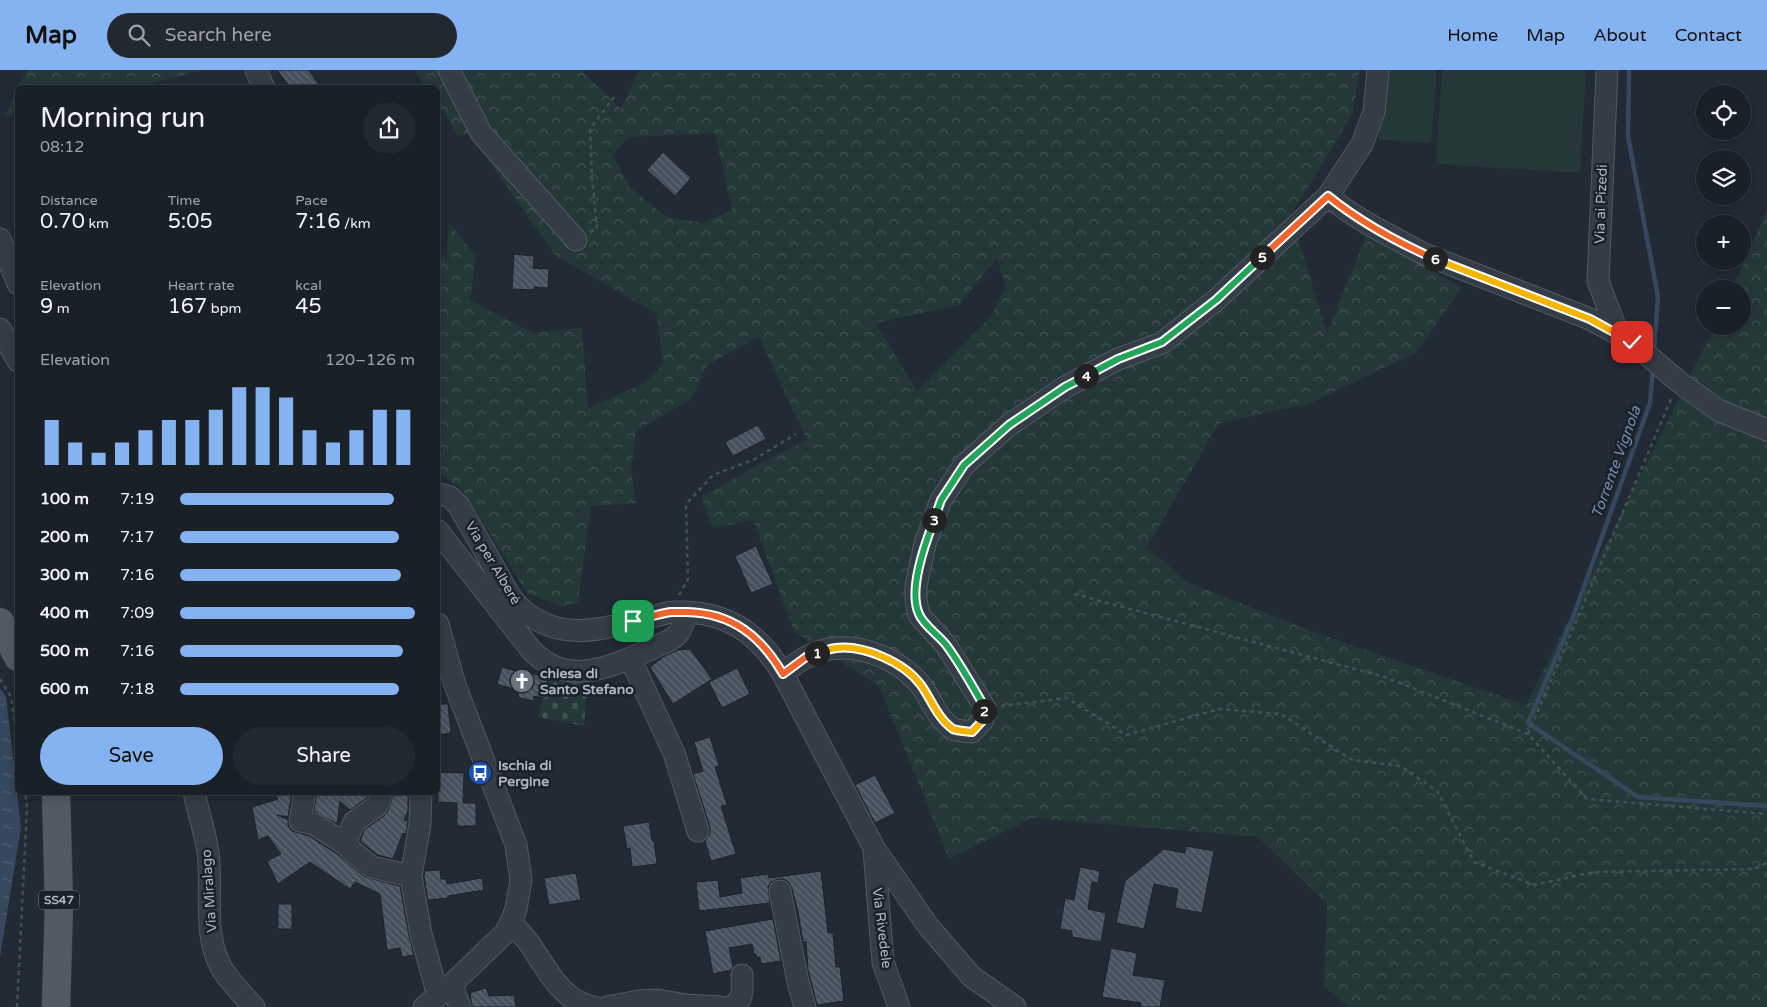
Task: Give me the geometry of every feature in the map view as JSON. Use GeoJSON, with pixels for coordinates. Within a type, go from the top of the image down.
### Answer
{"type":"FeatureCollection","features":[{"type":"Feature","properties":{"kind":"main road"},"geometry":{"type":"LineString","coordinates":[[0,622],[15,651]]}},
{"type":"Feature","properties":{"kind":"main road","name":"SS47"},"geometry":{"type":"LineString","coordinates":[[56,795],[59,905],[56,1007]]}},
{"type":"Feature","properties":{"kind":"street"},"geometry":{"type":"LineString","coordinates":[[256,70],[263,85]]}},
{"type":"Feature","properties":{"kind":"street"},"geometry":{"type":"LineString","coordinates":[[448,70],[481,133],[576,240]]}},
{"type":"Feature","properties":{"kind":"street"},"geometry":{"type":"LineString","coordinates":[[779,667],[834,648],[849,648],[875,653],[909,672],[921,685],[936,711],[953,729],[972,732],[983,720],[985,708],[946,645],[919,615],[916,600],[916,586],[925,544],[941,500],[964,465],[1009,425],[1065,387],[1118,359],[1162,342],[1216,300],[1328,196],[1362,144],[1374,112],[1378,70]]}},
{"type":"Feature","properties":{"kind":"street","name":"Via ai Pizedi"},"geometry":{"type":"LineString","coordinates":[[1606,70],[1598,281],[1625,338]]}},
{"type":"Feature","properties":{"kind":"street"},"geometry":{"type":"LineString","coordinates":[[1328,196],[1362,220],[1424,254],[1590,319],[1625,338],[1679,382],[1718,410],[1767,430]]}},
{"type":"Feature","properties":{"kind":"street"},"geometry":{"type":"LineString","coordinates":[[0,239],[15,276]]}},
{"type":"Feature","properties":{"kind":"street"},"geometry":{"type":"LineString","coordinates":[[0,329],[15,356]]}},
{"type":"Feature","properties":{"kind":"street","name":"Via per Alberé"},"geometry":{"type":"LineString","coordinates":[[440,494],[450,497],[459,506],[510,595],[523,611],[550,627],[571,631],[593,630],[679,612],[712,615],[736,624],[748,632],[779,667],[874,848],[928,926],[972,976],[1016,1007]]}},
{"type":"Feature","properties":{"kind":"street"},"geometry":{"type":"LineString","coordinates":[[440,534],[532,651],[544,662],[564,670],[587,671],[603,668],[662,644],[678,634],[684,625],[679,612]]}},
{"type":"Feature","properties":{"kind":"street"},"geometry":{"type":"LineString","coordinates":[[421,795],[420,824],[411,876],[421,934],[446,999],[500,938],[511,922],[522,880],[516,845],[446,684],[440,639]]}},
{"type":"Feature","properties":{"kind":"street"},"geometry":{"type":"LineString","coordinates":[[630,658],[674,752],[698,831]]}},
{"type":"Feature","properties":{"kind":"street","name":"Via Miralago"},"geometry":{"type":"LineString","coordinates":[[195,795],[208,852],[210,924],[213,947],[222,968],[254,1007]]}},
{"type":"Feature","properties":{"kind":"street"},"geometry":{"type":"LineString","coordinates":[[305,795],[300,821],[314,824],[345,844],[372,866],[411,876]]}},
{"type":"Feature","properties":{"kind":"street"},"geometry":{"type":"LineString","coordinates":[[345,844],[354,822],[380,799]]}},
{"type":"Feature","properties":{"kind":"street","name":"Via Rivedele"},"geometry":{"type":"LineString","coordinates":[[874,848],[884,962],[899,1007]]}},
{"type":"Feature","properties":{"kind":"street"},"geometry":{"type":"LineString","coordinates":[[780,891],[798,982],[805,1007]]}},
{"type":"Feature","properties":{"kind":"street"},"geometry":{"type":"LineString","coordinates":[[511,922],[528,940],[549,975],[572,999],[585,1006],[594,1007]]}},
{"type":"Feature","properties":{"kind":"street"},"geometry":{"type":"LineString","coordinates":[[729,1007],[738,1003],[742,998],[742,975]]}},
{"type":"Feature","properties":{"kind":"street"},"geometry":{"type":"LineString","coordinates":[[607,1007],[638,1001],[657,1000],[686,1005],[719,1007]]}},
{"type":"Feature","properties":{"kind":"path"},"geometry":{"type":"LineString","coordinates":[[576,240],[597,229],[590,129],[614,96]]}},
{"type":"Feature","properties":{"kind":"path"},"geometry":{"type":"LineString","coordinates":[[1528,734],[1679,382]]}},
{"type":"Feature","properties":{"kind":"path"},"geometry":{"type":"LineString","coordinates":[[679,612],[676,599],[688,579],[686,504],[713,475],[755,460],[796,434]]}},
{"type":"Feature","properties":{"kind":"path"},"geometry":{"type":"LineString","coordinates":[[1074,594],[1385,677],[1528,734],[1587,799],[1767,814]]}},
{"type":"Feature","properties":{"kind":"path"},"geometry":{"type":"LineString","coordinates":[[0,679],[11,697],[15,722]]}},
{"type":"Feature","properties":{"kind":"path"},"geometry":{"type":"LineString","coordinates":[[985,708],[1067,698],[1126,735],[1219,708],[1281,714],[1352,760],[1401,766],[1437,790],[1474,862],[1534,885],[1594,872],[1753,869],[1767,863]]}},
{"type":"Feature","properties":{"kind":"path"},"geometry":{"type":"LineString","coordinates":[[17,1007],[28,807],[26,795]]}},
{"type":"Feature","properties":{"kind":"path"},"geometry":{"type":"LineString","coordinates":[[380,799],[411,821]]}},
{"type":"Feature","properties":{"kind":"green space"},"geometry":{"type":"Polygon","coordinates":[[[27,70],[203,70],[146,85],[19,85],[27,70]]]}},
{"type":"Feature","properties":{"kind":"green space"},"geometry":{"type":"Polygon","coordinates":[[[414,70],[582,70],[621,109],[639,70],[1360,70],[1352,115],[1291,215],[1327,333],[1366,236],[1462,287],[1416,353],[1308,404],[1219,423],[1147,547],[1187,582],[1311,631],[1526,705],[1711,335],[1751,335],[1751,280],[1736,280],[1740,270],[1751,270],[1751,246],[1767,210],[1767,1007],[1347,1007],[1324,986],[1327,903],[1258,837],[1032,818],[949,859],[879,686],[794,632],[753,520],[713,528],[701,497],[807,440],[759,337],[707,365],[691,399],[636,431],[631,471],[636,503],[591,506],[578,602],[562,607],[527,593],[462,489],[440,474],[440,255],[447,258],[449,223],[476,256],[470,300],[533,333],[582,328],[588,408],[645,383],[663,364],[656,313],[555,255],[470,134],[458,135],[440,107],[440,85],[425,85],[414,70]],[[715,133],[629,137],[613,155],[629,186],[665,216],[703,223],[732,210],[715,133]],[[997,258],[959,305],[876,323],[917,391],[991,316],[1006,286],[997,258]]]}},
{"type":"Feature","properties":{"kind":"green space"},"geometry":{"type":"Polygon","coordinates":[[[1384,70],[1437,70],[1431,143],[1379,140],[1384,70]]]}},
{"type":"Feature","properties":{"kind":"green space"},"geometry":{"type":"Polygon","coordinates":[[[1442,70],[1586,70],[1580,173],[1436,164],[1442,70]]]}},
{"type":"Feature","properties":{"kind":"green space"},"geometry":{"type":"Polygon","coordinates":[[[15,93],[15,114],[4,117],[15,93]]]}},
{"type":"Feature","properties":{"kind":"green space"},"geometry":{"type":"Polygon","coordinates":[[[550,671],[588,678],[584,726],[538,717],[543,698],[548,695],[549,690],[546,686],[550,671]]]}},
{"type":"Feature","properties":{"kind":"water"},"geometry":{"type":"Polygon","coordinates":[[[0,688],[6,697],[15,775],[15,795],[17,795],[21,827],[0,957],[0,688]]]}},
{"type":"Feature","properties":{"kind":"building"},"geometry":{"type":"Polygon","coordinates":[[[277,70],[308,70],[320,85],[289,85],[277,70]]]}},
{"type":"Feature","properties":{"kind":"building"},"geometry":{"type":"Polygon","coordinates":[[[663,152],[691,178],[675,196],[647,170],[663,152]]]}},
{"type":"Feature","properties":{"kind":"building"},"geometry":{"type":"Polygon","coordinates":[[[514,254],[534,256],[533,268],[549,269],[548,288],[534,287],[534,290],[512,289],[514,254]]]}},
{"type":"Feature","properties":{"kind":"building"},"geometry":{"type":"Polygon","coordinates":[[[758,425],[766,439],[733,456],[725,442],[758,425]]]}},
{"type":"Feature","properties":{"kind":"building"},"geometry":{"type":"Polygon","coordinates":[[[756,546],[773,584],[751,593],[735,556],[756,546]]]}},
{"type":"Feature","properties":{"kind":"building"},"geometry":{"type":"Polygon","coordinates":[[[690,649],[712,679],[673,704],[650,667],[663,657],[678,650],[690,649]]]}},
{"type":"Feature","properties":{"kind":"building","name":"chiesa di Santo Stefano"},"geometry":{"type":"Polygon","coordinates":[[[502,667],[548,678],[546,686],[549,690],[548,695],[543,698],[534,696],[533,701],[518,697],[519,691],[497,684],[502,667]]]}},
{"type":"Feature","properties":{"kind":"building"},"geometry":{"type":"Polygon","coordinates":[[[737,668],[750,694],[722,708],[709,682],[737,668]]]}},
{"type":"Feature","properties":{"kind":"building"},"geometry":{"type":"Polygon","coordinates":[[[440,704],[448,704],[451,733],[440,735],[440,704]]]}},
{"type":"Feature","properties":{"kind":"building"},"geometry":{"type":"Polygon","coordinates":[[[710,737],[719,766],[715,767],[727,805],[721,806],[736,854],[711,861],[705,841],[710,834],[710,827],[693,774],[703,771],[694,742],[710,737]]]}},
{"type":"Feature","properties":{"kind":"building"},"geometry":{"type":"Polygon","coordinates":[[[440,772],[464,773],[463,803],[476,803],[476,826],[457,826],[457,803],[438,802],[438,795],[440,795],[440,772]]]}},
{"type":"Feature","properties":{"kind":"building"},"geometry":{"type":"Polygon","coordinates":[[[875,775],[895,813],[875,823],[855,785],[875,775]]]}},
{"type":"Feature","properties":{"kind":"building"},"geometry":{"type":"Polygon","coordinates":[[[276,795],[292,795],[288,817],[277,815],[288,820],[288,826],[292,831],[309,836],[337,854],[365,877],[400,886],[414,955],[402,957],[400,948],[387,950],[380,894],[355,882],[350,889],[310,862],[278,884],[267,861],[281,854],[268,836],[258,840],[252,807],[278,799],[276,795]]]}},
{"type":"Feature","properties":{"kind":"building"},"geometry":{"type":"Polygon","coordinates":[[[317,795],[368,795],[367,798],[350,810],[340,801],[337,824],[314,811],[317,795]]]}},
{"type":"Feature","properties":{"kind":"building"},"geometry":{"type":"Polygon","coordinates":[[[393,795],[408,795],[408,811],[404,820],[408,821],[406,834],[403,833],[393,859],[378,855],[360,841],[364,830],[388,811],[393,795]]]}},
{"type":"Feature","properties":{"kind":"building"},"geometry":{"type":"Polygon","coordinates":[[[649,822],[657,864],[632,867],[630,848],[627,849],[623,826],[649,822]]]}},
{"type":"Feature","properties":{"kind":"building"},"geometry":{"type":"Polygon","coordinates":[[[1186,846],[1214,851],[1202,913],[1175,908],[1178,889],[1154,884],[1144,929],[1116,923],[1125,881],[1164,849],[1185,853],[1186,846]]]}},
{"type":"Feature","properties":{"kind":"building"},"geometry":{"type":"Polygon","coordinates":[[[1080,867],[1100,871],[1098,883],[1092,882],[1088,909],[1106,913],[1101,942],[1072,937],[1072,931],[1060,929],[1065,898],[1074,900],[1080,867]]]}},
{"type":"Feature","properties":{"kind":"building"},"geometry":{"type":"Polygon","coordinates":[[[440,870],[441,879],[446,879],[447,884],[482,878],[484,890],[448,896],[448,898],[428,900],[424,876],[425,871],[440,870]]]}},
{"type":"Feature","properties":{"kind":"building"},"geometry":{"type":"Polygon","coordinates":[[[821,871],[828,933],[833,933],[836,967],[840,967],[844,1001],[817,1005],[808,970],[806,942],[803,942],[798,912],[789,882],[784,879],[778,879],[771,882],[768,887],[770,903],[699,911],[696,882],[718,880],[720,897],[742,893],[740,878],[768,874],[769,878],[821,871]]]}},
{"type":"Feature","properties":{"kind":"building"},"geometry":{"type":"Polygon","coordinates":[[[576,873],[581,900],[549,905],[544,878],[576,873]]]}},
{"type":"Feature","properties":{"kind":"building"},"geometry":{"type":"Polygon","coordinates":[[[278,904],[292,904],[292,929],[278,929],[278,904]]]}},
{"type":"Feature","properties":{"kind":"building"},"geometry":{"type":"Polygon","coordinates":[[[773,919],[781,961],[761,964],[760,957],[754,954],[752,944],[729,948],[733,967],[731,970],[713,974],[705,931],[773,919]]]}},
{"type":"Feature","properties":{"kind":"building"},"geometry":{"type":"Polygon","coordinates":[[[1111,948],[1137,953],[1133,975],[1165,980],[1160,1007],[1140,1007],[1141,1003],[1102,997],[1111,948]]]}},
{"type":"Feature","properties":{"kind":"building"},"geometry":{"type":"Polygon","coordinates":[[[486,988],[489,996],[514,995],[516,1007],[472,1007],[470,993],[486,988]]]}},
{"type":"Feature","properties":{"kind":"waterway","name":"Torrente Vignola"},"geometry":{"type":"LineString","coordinates":[[1629,70],[1628,136],[1658,297],[1654,351]]}},
{"type":"Feature","properties":{"kind":"waterway"},"geometry":{"type":"LineString","coordinates":[[1653,369],[1650,403],[1572,620],[1528,723],[1638,797],[1767,806]]}},
{"type":"Feature","properties":{"kind":"place","name":"chiesa di Santo Stefano"},"geometry":{"type":"Point","coordinates":[522,681]}},
{"type":"Feature","properties":{"kind":"place","name":"Ischia di Pergine"},"geometry":{"type":"Point","coordinates":[480,773]}},
{"type":"Feature","properties":{"kind":"route"},"geometry":{"type":"LineString","coordinates":[[633,621],[673,612],[696,612],[724,619],[748,632],[775,660],[783,674],[806,657],[834,648],[849,648],[875,653],[909,672],[921,685],[936,711],[953,729],[972,732],[983,720],[985,708],[946,645],[919,615],[916,600],[916,586],[925,544],[941,500],[964,465],[1009,425],[1065,387],[1118,359],[1162,342],[1216,300],[1328,196],[1370,225],[1424,254],[1590,319],[1632,342]]}}]}
